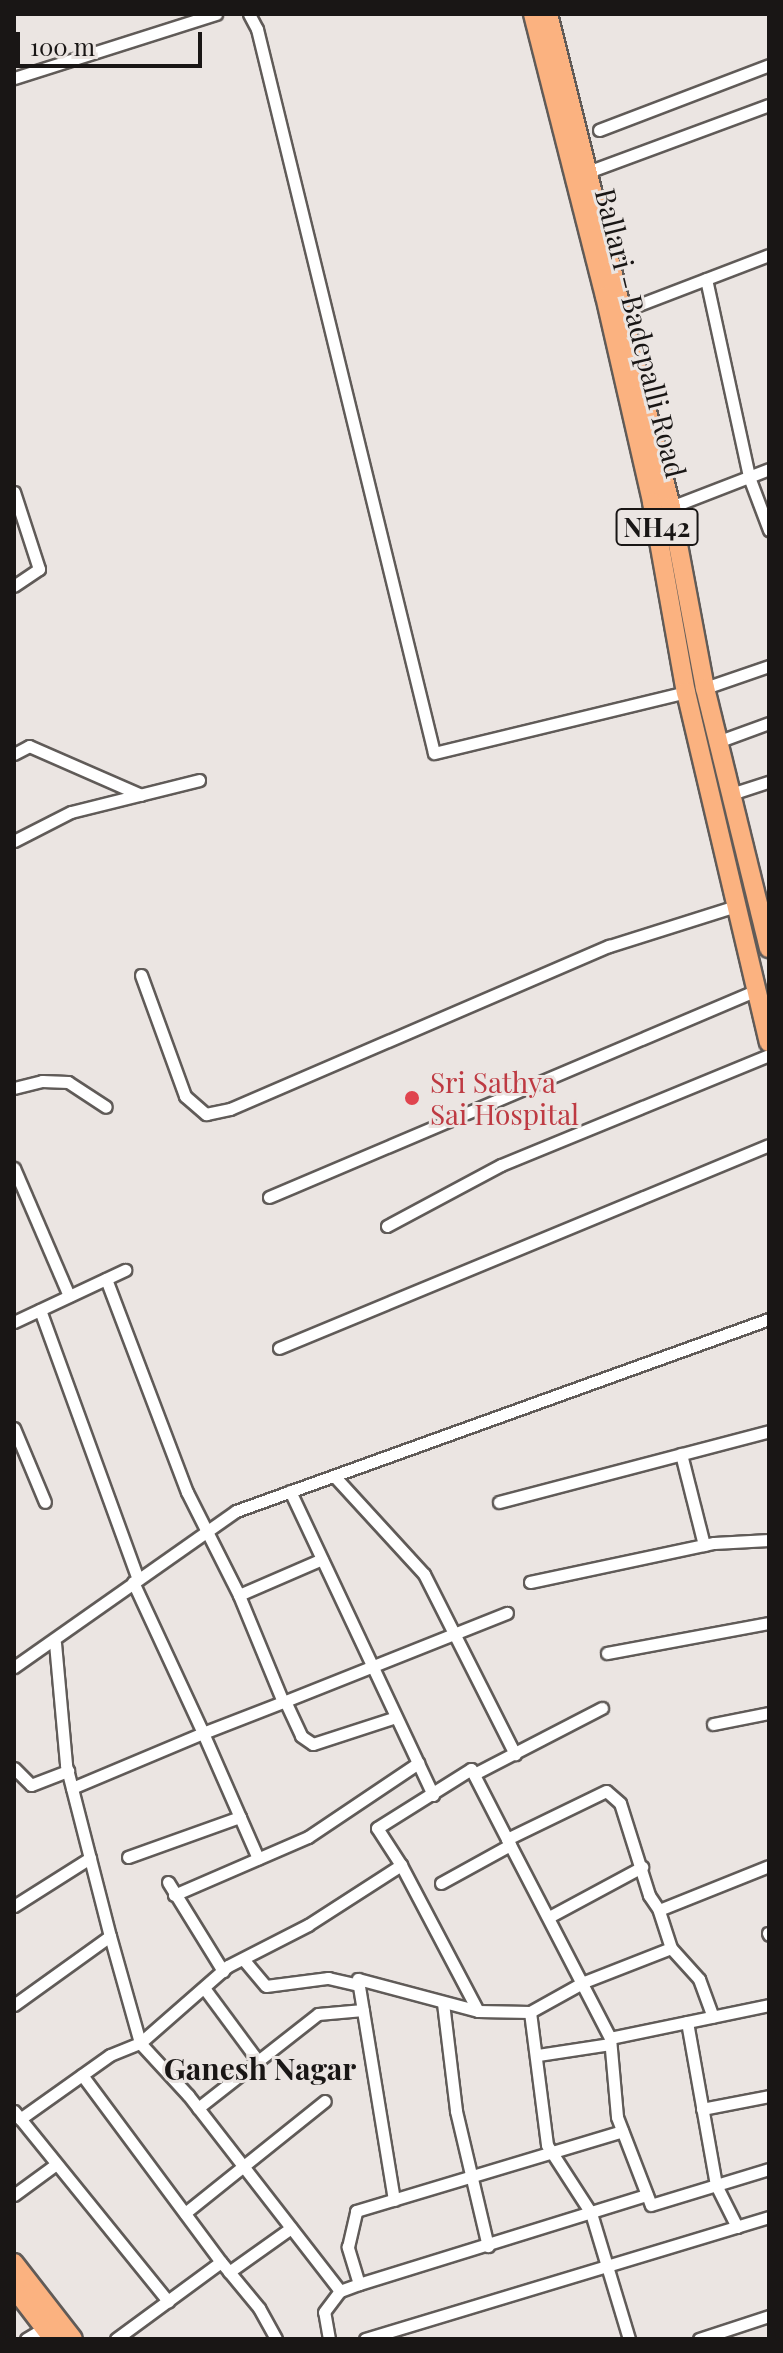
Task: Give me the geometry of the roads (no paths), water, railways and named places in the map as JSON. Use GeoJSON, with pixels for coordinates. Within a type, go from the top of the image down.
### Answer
{"type":"FeatureCollection","features":[{"type":"Feature","properties":{"kind":"highway","name":"Ballari - Badepalli Road"},"geometry":{"type":"LineString","coordinates":[[533,14],[652,502],[686,692],[739,905],[769,1042]]}},
{"type":"Feature","properties":{"kind":"highway","name":"Ballari - Badepalli Road"},"geometry":{"type":"LineString","coordinates":[[548,14],[585,173],[671,507],[705,688],[769,948]]}},
{"type":"Feature","properties":{"kind":"highway"},"geometry":{"type":"LineString","coordinates":[[14,2263],[73,2339]]}},
{"type":"Feature","properties":{"kind":"highway"},"geometry":{"type":"LineString","coordinates":[[14,2288],[49,2333]]}},
{"type":"Feature","properties":{"kind":"street"},"geometry":{"type":"LineString","coordinates":[[14,78],[216,14]]}},
{"type":"Feature","properties":{"kind":"street"},"geometry":{"type":"LineString","coordinates":[[249,14],[257,29],[434,753],[686,692]]}},
{"type":"Feature","properties":{"kind":"street"},"geometry":{"type":"LineString","coordinates":[[599,130],[769,65]]}},
{"type":"Feature","properties":{"kind":"street"},"geometry":{"type":"LineString","coordinates":[[585,173],[769,105]]}},
{"type":"Feature","properties":{"kind":"street"},"geometry":{"type":"LineString","coordinates":[[623,311],[769,255]]}},
{"type":"Feature","properties":{"kind":"street"},"geometry":{"type":"LineString","coordinates":[[706,279],[749,477],[769,530]]}},
{"type":"Feature","properties":{"kind":"street"},"geometry":{"type":"LineString","coordinates":[[671,507],[769,469]]}},
{"type":"Feature","properties":{"kind":"street"},"geometry":{"type":"LineString","coordinates":[[14,492],[39,569],[14,586]]}},
{"type":"Feature","properties":{"kind":"street"},"geometry":{"type":"LineString","coordinates":[[705,688],[769,666]]}},
{"type":"Feature","properties":{"kind":"street"},"geometry":{"type":"LineString","coordinates":[[717,742],[769,723]]}},
{"type":"Feature","properties":{"kind":"street"},"geometry":{"type":"LineString","coordinates":[[14,754],[29,746],[141,795]]}},
{"type":"Feature","properties":{"kind":"street"},"geometry":{"type":"LineString","coordinates":[[14,841],[71,812],[199,780]]}},
{"type":"Feature","properties":{"kind":"street"},"geometry":{"type":"LineString","coordinates":[[731,794],[769,782]]}},
{"type":"Feature","properties":{"kind":"street"},"geometry":{"type":"LineString","coordinates":[[141,975],[185,1096],[206,1114],[230,1109],[609,946],[739,905]]}},
{"type":"Feature","properties":{"kind":"street"},"geometry":{"type":"LineString","coordinates":[[269,1197],[757,990]]}},
{"type":"Feature","properties":{"kind":"street"},"geometry":{"type":"LineString","coordinates":[[387,1226],[501,1165],[769,1055]]}},
{"type":"Feature","properties":{"kind":"street"},"geometry":{"type":"LineString","coordinates":[[14,1088],[42,1081],[68,1082],[106,1107]]}},
{"type":"Feature","properties":{"kind":"street"},"geometry":{"type":"LineString","coordinates":[[279,1348],[769,1145]]}},
{"type":"Feature","properties":{"kind":"street"},"geometry":{"type":"LineString","coordinates":[[14,1168],[69,1296]]}},
{"type":"Feature","properties":{"kind":"street"},"geometry":{"type":"LineString","coordinates":[[14,1322],[125,1270]]}},
{"type":"Feature","properties":{"kind":"street"},"geometry":{"type":"LineString","coordinates":[[106,1279],[165,1438],[301,1736],[313,1744],[396,1717]]}},
{"type":"Feature","properties":{"kind":"street"},"geometry":{"type":"LineString","coordinates":[[40,1310],[136,1580],[258,1858]]}},
{"type":"Feature","properties":{"kind":"street"},"geometry":{"type":"LineString","coordinates":[[14,1667],[55,1643],[136,1580],[236,1511],[336,1478],[769,1319]]}},
{"type":"Feature","properties":{"kind":"street"},"geometry":{"type":"LineString","coordinates":[[14,1428],[45,1502]]}},
{"type":"Feature","properties":{"kind":"street"},"geometry":{"type":"LineString","coordinates":[[499,1502],[769,1431]]}},
{"type":"Feature","properties":{"kind":"street"},"geometry":{"type":"LineString","coordinates":[[681,1454],[704,1545]]}},
{"type":"Feature","properties":{"kind":"street"},"geometry":{"type":"LineString","coordinates":[[336,1478],[424,1574],[451,1634],[515,1754]]}},
{"type":"Feature","properties":{"kind":"street"},"geometry":{"type":"LineString","coordinates":[[290,1491],[433,1795]]}},
{"type":"Feature","properties":{"kind":"street"},"geometry":{"type":"LineString","coordinates":[[530,1582],[704,1545],[769,1540]]}},
{"type":"Feature","properties":{"kind":"street"},"geometry":{"type":"LineString","coordinates":[[239,1595],[322,1559]]}},
{"type":"Feature","properties":{"kind":"street"},"geometry":{"type":"LineString","coordinates":[[72,1788],[507,1613]]}},
{"type":"Feature","properties":{"kind":"street"},"geometry":{"type":"LineString","coordinates":[[607,1653],[769,1623]]}},
{"type":"Feature","properties":{"kind":"street"},"geometry":{"type":"LineString","coordinates":[[55,1643],[68,1771],[140,2043],[198,2108],[340,2291]]}},
{"type":"Feature","properties":{"kind":"street"},"geometry":{"type":"LineString","coordinates":[[474,1774],[602,1708]]}},
{"type":"Feature","properties":{"kind":"street"},"geometry":{"type":"LineString","coordinates":[[713,1724],[769,1713]]}},
{"type":"Feature","properties":{"kind":"street"},"geometry":{"type":"LineString","coordinates":[[174,1895],[308,1837],[418,1763]]}},
{"type":"Feature","properties":{"kind":"street"},"geometry":{"type":"LineString","coordinates":[[14,1768],[31,1785],[68,1771]]}},
{"type":"Feature","properties":{"kind":"street"},"geometry":{"type":"LineString","coordinates":[[478,2011],[401,1865],[377,1828],[471,1769],[584,1982],[610,2041],[622,2131],[651,2205],[769,2169]]}},
{"type":"Feature","properties":{"kind":"street"},"geometry":{"type":"LineString","coordinates":[[441,1883],[508,1842],[606,1791],[620,1803],[671,1948],[699,1979],[713,2017]]}},
{"type":"Feature","properties":{"kind":"street"},"geometry":{"type":"LineString","coordinates":[[128,1857],[240,1817]]}},
{"type":"Feature","properties":{"kind":"street"},"geometry":{"type":"LineString","coordinates":[[14,1906],[90,1858]]}},
{"type":"Feature","properties":{"kind":"street"},"geometry":{"type":"LineString","coordinates":[[168,2301],[17,2115],[140,2043],[223,1971],[308,1925],[401,1865]]}},
{"type":"Feature","properties":{"kind":"street"},"geometry":{"type":"LineString","coordinates":[[659,1910],[769,1866]]}},
{"type":"Feature","properties":{"kind":"street"},"geometry":{"type":"LineString","coordinates":[[549,1917],[642,1867]]}},
{"type":"Feature","properties":{"kind":"street"},"geometry":{"type":"LineString","coordinates":[[168,1882],[223,1971]]}},
{"type":"Feature","properties":{"kind":"street"},"geometry":{"type":"LineString","coordinates":[[14,2005],[110,1936]]}},
{"type":"Feature","properties":{"kind":"street"},"geometry":{"type":"LineString","coordinates":[[394,2200],[358,1979],[478,2011],[530,2012],[584,1982],[671,1948]]}},
{"type":"Feature","properties":{"kind":"street"},"geometry":{"type":"LineString","coordinates":[[243,1959],[266,1986],[328,1978],[359,1985]]}},
{"type":"Feature","properties":{"kind":"street"},"geometry":{"type":"LineString","coordinates":[[204,1988],[258,2061]]}},
{"type":"Feature","properties":{"kind":"street"},"geometry":{"type":"LineString","coordinates":[[443,2003],[456,2111],[488,2246]]}},
{"type":"Feature","properties":{"kind":"street"},"geometry":{"type":"LineString","coordinates":[[538,2055],[769,2005]]}},
{"type":"Feature","properties":{"kind":"street"},"geometry":{"type":"LineString","coordinates":[[198,2108],[318,2014],[363,2010]]}},
{"type":"Feature","properties":{"kind":"street"},"geometry":{"type":"LineString","coordinates":[[530,2012],[551,2152],[591,2213],[629,2339]]}},
{"type":"Feature","properties":{"kind":"street"},"geometry":{"type":"LineString","coordinates":[[687,2022],[716,2185],[737,2227]]}},
{"type":"Feature","properties":{"kind":"street"},"geometry":{"type":"LineString","coordinates":[[82,2075],[259,2308],[276,2339]]}},
{"type":"Feature","properties":{"kind":"street"},"geometry":{"type":"LineString","coordinates":[[702,2109],[769,2096]]}},
{"type":"Feature","properties":{"kind":"street"},"geometry":{"type":"LineString","coordinates":[[185,2213],[325,2101]]}},
{"type":"Feature","properties":{"kind":"street"},"geometry":{"type":"LineString","coordinates":[[359,2284],[348,2247],[356,2211],[622,2131]]}},
{"type":"Feature","properties":{"kind":"street"},"geometry":{"type":"LineString","coordinates":[[14,2195],[55,2165]]}},
{"type":"Feature","properties":{"kind":"street"},"geometry":{"type":"LineString","coordinates":[[329,2339],[324,2312],[340,2291],[647,2195]]}},
{"type":"Feature","properties":{"kind":"street"},"geometry":{"type":"LineString","coordinates":[[365,2339],[398,2335],[769,2217]]}},
{"type":"Feature","properties":{"kind":"street"},"geometry":{"type":"LineString","coordinates":[[116,2339],[168,2301],[291,2228]]}},
{"type":"Feature","properties":{"kind":"street"},"geometry":{"type":"LineString","coordinates":[[699,2339],[769,2316]]}},
{"type":"Feature","properties":{"kind":"street"},"geometry":{"type":"LineString","coordinates":[[26,2339],[49,2333]]}},
{"type":"Feature","properties":{"kind":"place","name":"Sri Sathya Sai Hospital"},"geometry":{"type":"Point","coordinates":[412,1098]}},
{"type":"Feature","properties":{"kind":"district","name":"Ganesh Nagar"},"geometry":{"type":"Point","coordinates":[260,2068]}}]}
